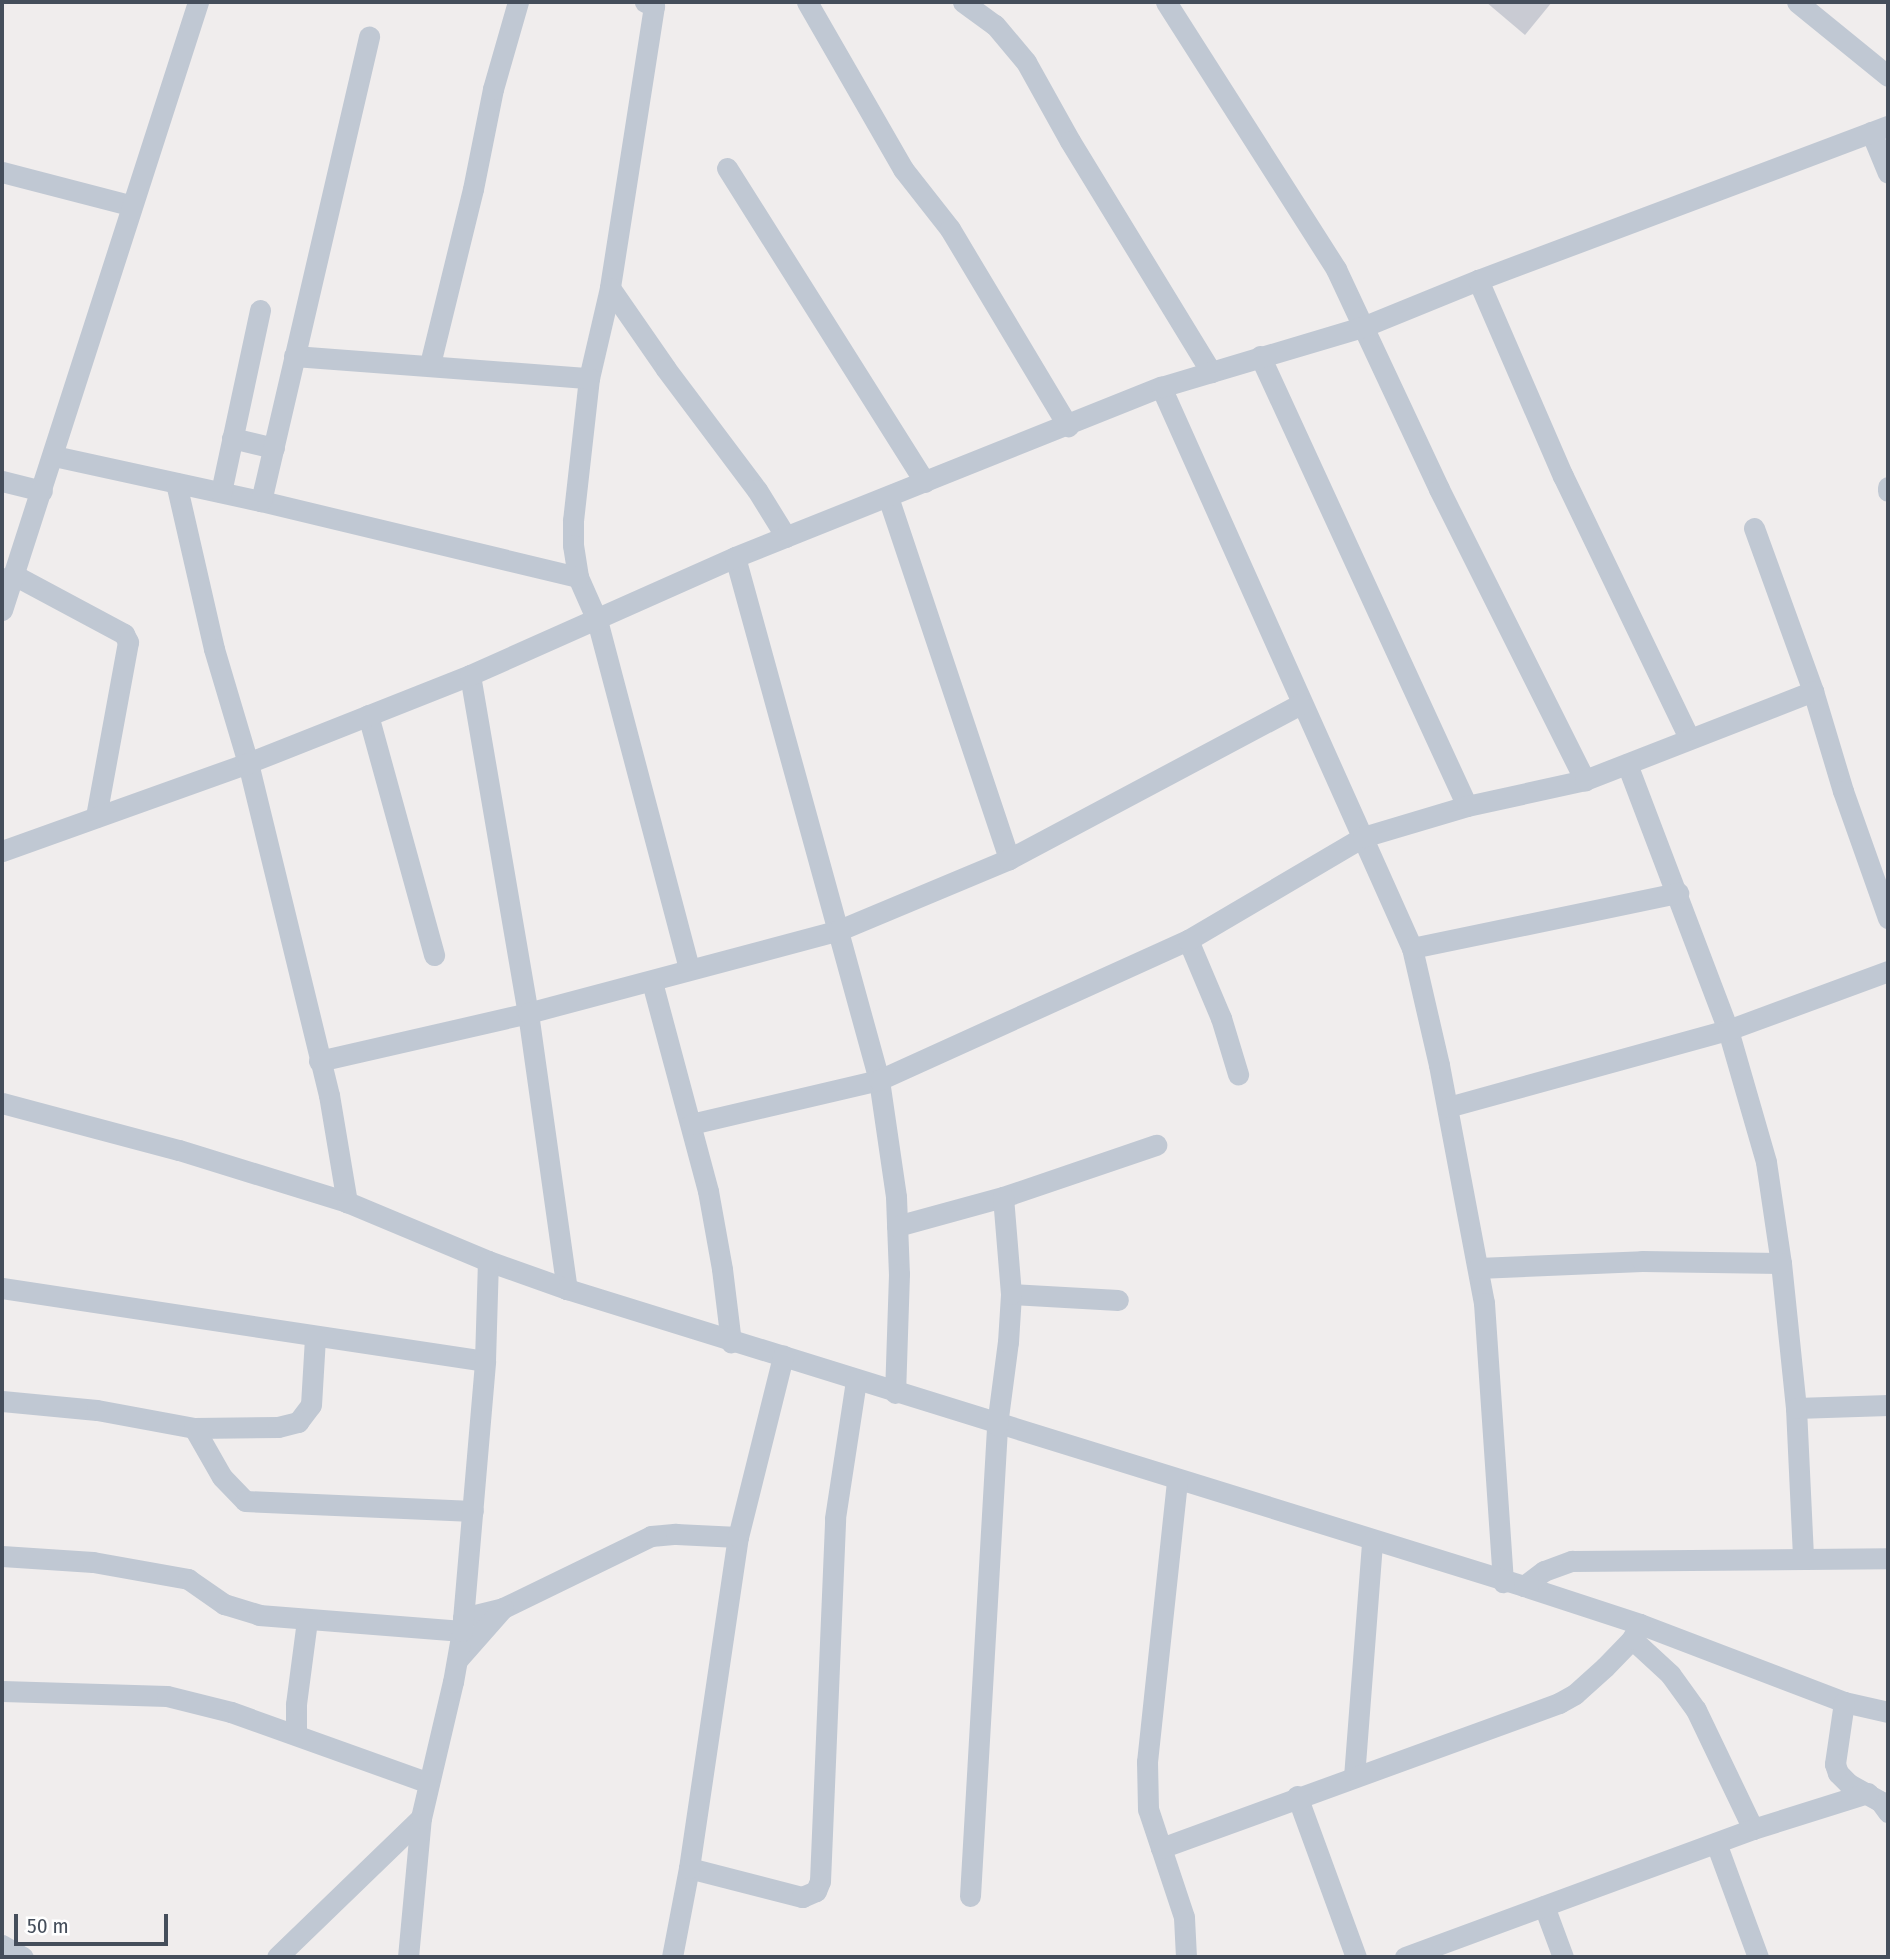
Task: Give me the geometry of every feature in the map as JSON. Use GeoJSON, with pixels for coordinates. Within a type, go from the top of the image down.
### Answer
{"type":"FeatureCollection","features":[{"type":"Feature","properties":{"kind":"street"},"geometry":{"type":"LineString","coordinates":[[2,610],[8,577],[54,456],[130,205],[198,2]]}},
{"type":"Feature","properties":{"kind":"street"},"geometry":{"type":"LineString","coordinates":[[430,364],[473,189],[493,89],[518,2]]}},
{"type":"Feature","properties":{"kind":"street"},"geometry":{"type":"LineString","coordinates":[[807,2],[903,169],[950,229],[1068,426]]}},
{"type":"Feature","properties":{"kind":"street"},"geometry":{"type":"LineString","coordinates":[[963,2],[995,25],[1026,62],[1070,141],[1211,372]]}},
{"type":"Feature","properties":{"kind":"street"},"geometry":{"type":"LineString","coordinates":[[1166,2],[1336,269],[1439,489],[1585,780]]}},
{"type":"Feature","properties":{"kind":"street"},"geometry":{"type":"LineString","coordinates":[[1797,2],[1888,76]]}},
{"type":"Feature","properties":{"kind":"street"},"geometry":{"type":"LineString","coordinates":[[651,3],[610,288],[589,378],[573,520],[578,577],[597,620],[690,969]]}},
{"type":"Feature","properties":{"kind":"street"},"geometry":{"type":"LineString","coordinates":[[261,500],[369,36]]}},
{"type":"Feature","properties":{"kind":"street"},"geometry":{"type":"LineString","coordinates":[[2,851],[247,763],[470,676],[735,557],[1161,387],[1365,326],[1478,279],[1880,129],[1888,173]]}},
{"type":"Feature","properties":{"kind":"street"},"geometry":{"type":"LineString","coordinates":[[727,169],[925,482]]}},
{"type":"Feature","properties":{"kind":"street"},"geometry":{"type":"LineString","coordinates":[[2,172],[130,205]]}},
{"type":"Feature","properties":{"kind":"street"},"geometry":{"type":"LineString","coordinates":[[1478,279],[1563,477],[1689,738]]}},
{"type":"Feature","properties":{"kind":"street"},"geometry":{"type":"LineString","coordinates":[[610,288],[666,369],[757,490],[786,537]]}},
{"type":"Feature","properties":{"kind":"street"},"geometry":{"type":"LineString","coordinates":[[220,492],[260,310]]}},
{"type":"Feature","properties":{"kind":"street"},"geometry":{"type":"LineString","coordinates":[[294,356],[430,364],[589,378]]}},
{"type":"Feature","properties":{"kind":"street"},"geometry":{"type":"LineString","coordinates":[[1260,356],[1467,806]]}},
{"type":"Feature","properties":{"kind":"street"},"geometry":{"type":"LineString","coordinates":[[1161,387],[1412,948],[1448,1107],[1478,1268],[1514,1584]]}},
{"type":"Feature","properties":{"kind":"street"},"geometry":{"type":"LineString","coordinates":[[232,438],[274,448]]}},
{"type":"Feature","properties":{"kind":"street"},"geometry":{"type":"LineString","coordinates":[[54,456],[261,500],[578,577]]}},
{"type":"Feature","properties":{"kind":"street"},"geometry":{"type":"LineString","coordinates":[[2,481],[42,491]]}},
{"type":"Feature","properties":{"kind":"street"},"geometry":{"type":"LineString","coordinates":[[176,483],[214,649],[247,763],[331,1106],[347,1202]]}},
{"type":"Feature","properties":{"kind":"street"},"geometry":{"type":"LineString","coordinates":[[888,497],[1009,859]]}},
{"type":"Feature","properties":{"kind":"street"},"geometry":{"type":"LineString","coordinates":[[1754,528],[1813,691],[1843,791],[1888,918]]}},
{"type":"Feature","properties":{"kind":"street"},"geometry":{"type":"LineString","coordinates":[[735,557],[879,1080],[896,1197],[899,1274],[895,1393]]}},
{"type":"Feature","properties":{"kind":"street"},"geometry":{"type":"LineString","coordinates":[[8,577],[124,634],[128,642],[96,817]]}},
{"type":"Feature","properties":{"kind":"street"},"geometry":{"type":"LineString","coordinates":[[470,676],[528,1013],[567,1289]]}},
{"type":"Feature","properties":{"kind":"street"},"geometry":{"type":"LineString","coordinates":[[691,1124],[879,1080],[1188,940],[1363,837],[1467,806],[1585,780],[1813,691]]}},
{"type":"Feature","properties":{"kind":"street"},"geometry":{"type":"LineString","coordinates":[[319,1061],[652,982],[690,969],[838,931],[1009,859],[1301,704]]}},
{"type":"Feature","properties":{"kind":"street"},"geometry":{"type":"LineString","coordinates":[[368,715],[434,956]]}},
{"type":"Feature","properties":{"kind":"street"},"geometry":{"type":"LineString","coordinates":[[1627,764],[1728,1030],[1766,1162],[1781,1263],[1796,1408],[1803,1559]]}},
{"type":"Feature","properties":{"kind":"street"},"geometry":{"type":"LineString","coordinates":[[1412,948],[1678,893]]}},
{"type":"Feature","properties":{"kind":"street"},"geometry":{"type":"LineString","coordinates":[[1188,940],[1221,1018],[1238,1074]]}},
{"type":"Feature","properties":{"kind":"street"},"geometry":{"type":"LineString","coordinates":[[1448,1107],[1728,1030],[1888,971]]}},
{"type":"Feature","properties":{"kind":"street"},"geometry":{"type":"LineString","coordinates":[[652,982],[714,1221],[731,1342]]}},
{"type":"Feature","properties":{"kind":"street"},"geometry":{"type":"LineString","coordinates":[[2,1103],[179,1150],[347,1202],[488,1261],[567,1289],[1514,1584],[1636,1631],[1844,1702],[1888,1712]]}},
{"type":"Feature","properties":{"kind":"street"},"geometry":{"type":"LineString","coordinates":[[897,1226],[1003,1197],[1156,1145]]}},
{"type":"Feature","properties":{"kind":"street"},"geometry":{"type":"LineString","coordinates":[[970,1896],[997,1425],[1009,1342],[1011,1294],[1003,1197]]}},
{"type":"Feature","properties":{"kind":"street"},"geometry":{"type":"LineString","coordinates":[[408,1957],[421,1818],[457,1659],[462,1624],[485,1361],[488,1261]]}},
{"type":"Feature","properties":{"kind":"street"},"geometry":{"type":"LineString","coordinates":[[1478,1268],[1642,1261],[1781,1263]]}},
{"type":"Feature","properties":{"kind":"street"},"geometry":{"type":"LineString","coordinates":[[2,1288],[485,1361]]}},
{"type":"Feature","properties":{"kind":"street"},"geometry":{"type":"LineString","coordinates":[[1011,1294],[1118,1300]]}},
{"type":"Feature","properties":{"kind":"street"},"geometry":{"type":"LineString","coordinates":[[2,1401],[97,1410],[194,1428],[261,1429],[298,1422],[311,1405],[315,1337]]}},
{"type":"Feature","properties":{"kind":"street"},"geometry":{"type":"LineString","coordinates":[[672,1957],[689,1868],[738,1537],[783,1356]]}},
{"type":"Feature","properties":{"kind":"street"},"geometry":{"type":"LineString","coordinates":[[689,1868],[802,1897],[808,1897],[816,1891],[820,1881],[835,1518],[856,1381]]}},
{"type":"Feature","properties":{"kind":"street"},"geometry":{"type":"LineString","coordinates":[[1796,1408],[1888,1405]]}},
{"type":"Feature","properties":{"kind":"street"},"geometry":{"type":"LineString","coordinates":[[194,1428],[222,1477],[245,1501],[472,1511]]}},
{"type":"Feature","properties":{"kind":"street"},"geometry":{"type":"LineString","coordinates":[[1177,1480],[1147,1762],[1148,1809],[1201,1957]]}},
{"type":"Feature","properties":{"kind":"street"},"geometry":{"type":"LineString","coordinates":[[2,1556],[93,1562],[175,1576],[196,1582],[224,1604],[244,1612],[307,1620],[462,1624],[503,1608],[651,1536],[676,1534],[738,1537]]}},
{"type":"Feature","properties":{"kind":"street"},"geometry":{"type":"LineString","coordinates":[[1354,1777],[1372,1541]]}},
{"type":"Feature","properties":{"kind":"street"},"geometry":{"type":"LineString","coordinates":[[1514,1584],[1572,1561],[1888,1558]]}},
{"type":"Feature","properties":{"kind":"street"},"geometry":{"type":"LineString","coordinates":[[457,1659],[503,1608]]}},
{"type":"Feature","properties":{"kind":"street"},"geometry":{"type":"LineString","coordinates":[[296,1734],[296,1704],[307,1620]]}},
{"type":"Feature","properties":{"kind":"street"},"geometry":{"type":"LineString","coordinates":[[1161,1848],[1297,1796],[1559,1703],[1589,1682],[1636,1631]]}},
{"type":"Feature","properties":{"kind":"street"},"geometry":{"type":"LineString","coordinates":[[1636,1631],[1696,1710],[1753,1829]]}},
{"type":"Feature","properties":{"kind":"street"},"geometry":{"type":"LineString","coordinates":[[2,1691],[167,1696],[231,1712],[429,1783]]}},
{"type":"Feature","properties":{"kind":"street"},"geometry":{"type":"LineString","coordinates":[[1844,1702],[1835,1764],[1843,1779],[1867,1793],[1888,1812]]}},
{"type":"Feature","properties":{"kind":"street"},"geometry":{"type":"LineString","coordinates":[[1405,1957],[1753,1829],[1867,1793]]}},
{"type":"Feature","properties":{"kind":"street"},"geometry":{"type":"LineString","coordinates":[[1297,1796],[1356,1957]]}},
{"type":"Feature","properties":{"kind":"street"},"geometry":{"type":"LineString","coordinates":[[282,1956],[421,1818]]}},
{"type":"Feature","properties":{"kind":"street"},"geometry":{"type":"LineString","coordinates":[[1716,1843],[1758,1957]]}},
{"type":"Feature","properties":{"kind":"street"},"geometry":{"type":"LineString","coordinates":[[1180,1902],[1186,1931],[1186,1957]]}},
{"type":"Feature","properties":{"kind":"street"},"geometry":{"type":"LineString","coordinates":[[1544,1906],[1563,1957]]}},
{"type":"Feature","properties":{"kind":"street"},"geometry":{"type":"LineString","coordinates":[[2,1945],[23,1957]]}},
{"type":"Feature","properties":{"kind":"building"},"geometry":{"type":"Polygon","coordinates":[[[1486,2],[1552,2],[1525,35],[1486,2]]]}}]}
